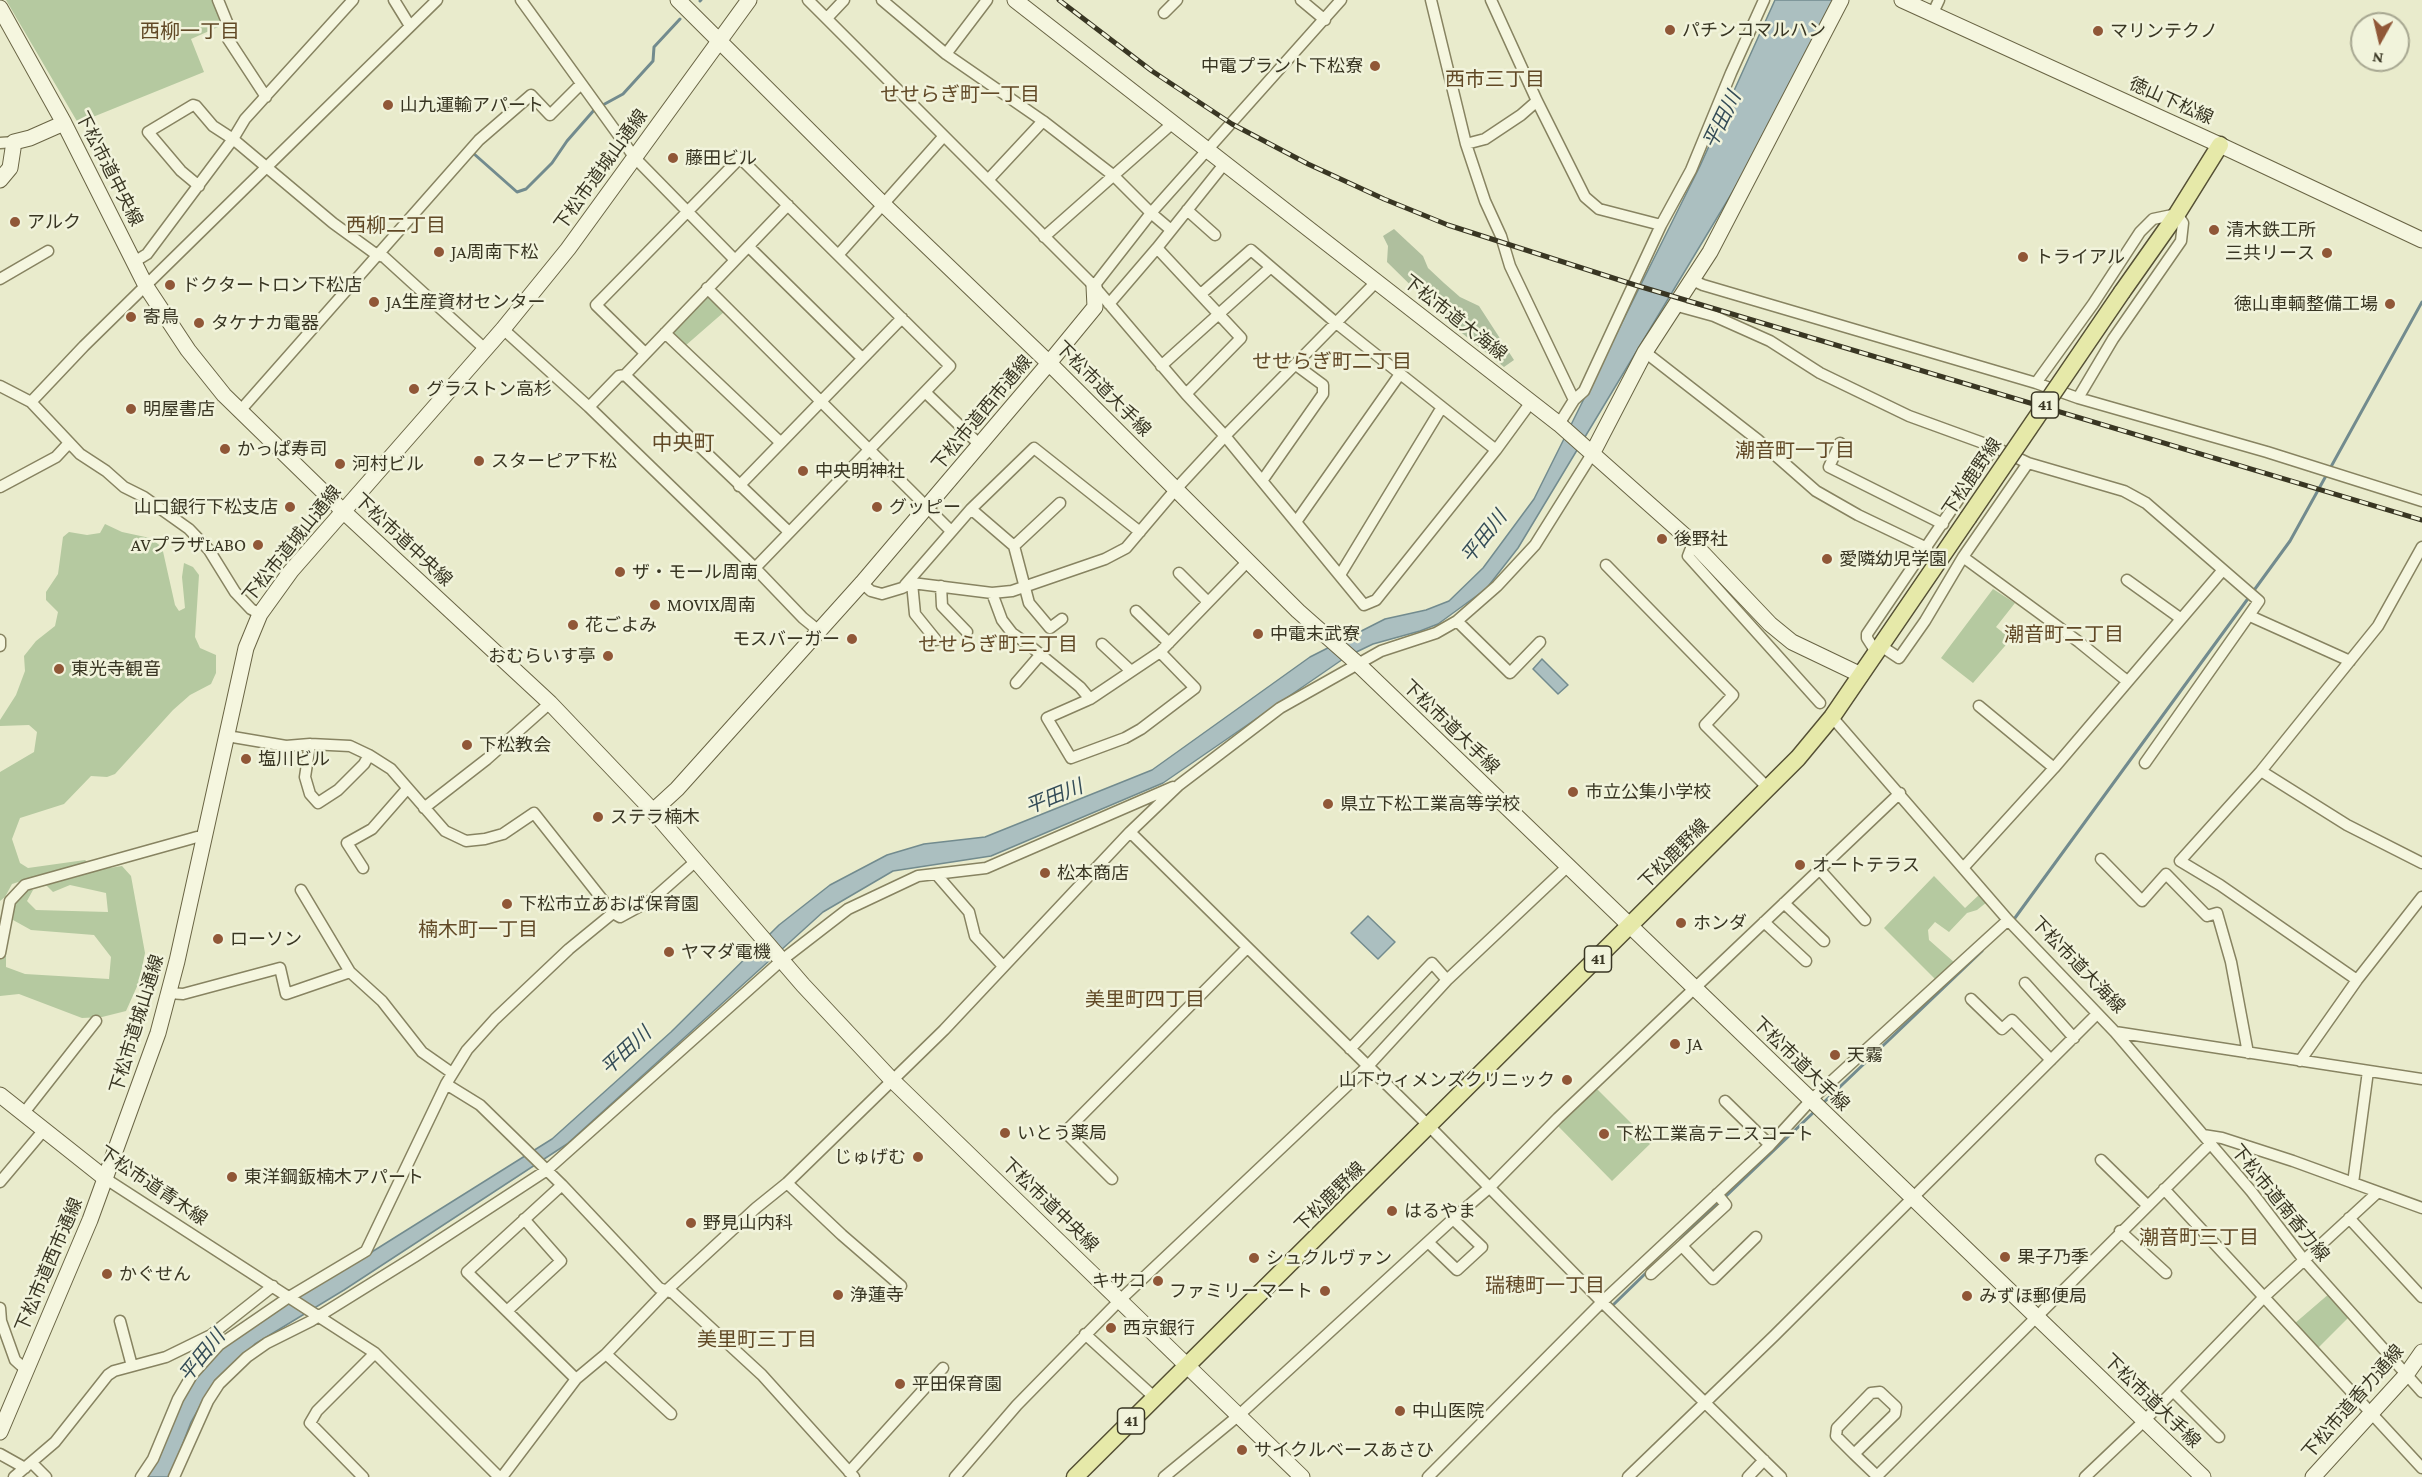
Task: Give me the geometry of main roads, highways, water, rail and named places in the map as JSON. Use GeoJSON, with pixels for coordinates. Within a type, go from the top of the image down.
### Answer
{"type":"FeatureCollection","features":[{"type":"Feature","properties":{"kind":"main road","name":"下松鹿野線"},"geometry":{"type":"LineString","coordinates":[[1075,1477],[1798,758],[1832,717],[1879,649],[2177,214],[2220,145]]}},
{"type":"Feature","properties":{"kind":"water","name":"平田川"},"geometry":{"type":"Polygon","coordinates":[[[1775,0],[1835,0],[1741,178],[1518,548],[1486,589],[1438,624],[1373,644],[1346,657],[1163,783],[991,856],[893,871],[823,912],[567,1144],[344,1290],[255,1344],[208,1392],[191,1422],[168,1477],[147,1477],[160,1456],[180,1405],[195,1380],[223,1347],[248,1326],[343,1270],[552,1139],[671,1032],[779,925],[830,885],[887,855],[924,844],[985,837],[1152,770],[1310,657],[1385,619],[1426,610],[1449,601],[1483,568],[1534,499],[1700,166],[1775,0]]]}},
{"type":"Feature","properties":{"kind":"water"},"geometry":{"type":"Polygon","coordinates":[[[1542,659],[1568,685],[1558,694],[1533,669],[1542,659]]]}},
{"type":"Feature","properties":{"kind":"water"},"geometry":{"type":"Polygon","coordinates":[[[1368,916],[1395,942],[1378,959],[1351,933],[1368,916]]]}},
{"type":"Feature","properties":{"kind":"waterway"},"geometry":{"type":"LineString","coordinates":[[601,106],[623,94],[653,61],[654,47],[680,19]]}},
{"type":"Feature","properties":{"kind":"waterway"},"geometry":{"type":"LineString","coordinates":[[472,154],[517,192],[526,189],[552,163],[567,141],[595,109]]}},
{"type":"Feature","properties":{"kind":"waterway"},"geometry":{"type":"LineString","coordinates":[[2012,922],[2290,541],[2422,302]]}},
{"type":"Feature","properties":{"kind":"waterway"},"geometry":{"type":"LineString","coordinates":[[1822,1104],[1982,951]]}},
{"type":"Feature","properties":{"kind":"waterway"},"geometry":{"type":"LineString","coordinates":[[1724,1198],[1815,1111]]}},
{"type":"Feature","properties":{"kind":"waterway"},"geometry":{"type":"LineString","coordinates":[[1681,1239],[1719,1202]]}},
{"type":"Feature","properties":{"kind":"waterway"},"geometry":{"type":"LineString","coordinates":[[1613,1305],[1648,1271]]}},
{"type":"Feature","properties":{"kind":"railway"},"geometry":{"type":"LineString","coordinates":[[1059,0],[1152,71],[1232,124],[1308,164],[1448,225],[1635,285],[2422,520]]}},
{"type":"Feature","properties":{"kind":"place","name":"パチンコマルハン"},"geometry":{"type":"Point","coordinates":[1670,30]}},
{"type":"Feature","properties":{"kind":"place","name":"マリンテクノ"},"geometry":{"type":"Point","coordinates":[2098,31]}},
{"type":"Feature","properties":{"kind":"place","name":"中電プラント下松寮"},"geometry":{"type":"Point","coordinates":[1375,66]}},
{"type":"Feature","properties":{"kind":"place","name":"山九運輸アパート"},"geometry":{"type":"Point","coordinates":[388,105]}},
{"type":"Feature","properties":{"kind":"place","name":"藤田ビル"},"geometry":{"type":"Point","coordinates":[673,158]}},
{"type":"Feature","properties":{"kind":"place","name":"アルク"},"geometry":{"type":"Point","coordinates":[15,222]}},
{"type":"Feature","properties":{"kind":"place","name":"清木鉄工所"},"geometry":{"type":"Point","coordinates":[2214,230]}},
{"type":"Feature","properties":{"kind":"place","name":"JA周南下松"},"geometry":{"type":"Point","coordinates":[439,252]}},
{"type":"Feature","properties":{"kind":"place","name":"三共リース"},"geometry":{"type":"Point","coordinates":[2327,253]}},
{"type":"Feature","properties":{"kind":"place","name":"トライアル"},"geometry":{"type":"Point","coordinates":[2023,257]}},
{"type":"Feature","properties":{"kind":"place","name":"ドクタートロン下松店"},"geometry":{"type":"Point","coordinates":[170,285]}},
{"type":"Feature","properties":{"kind":"place","name":"JA生産資材センター"},"geometry":{"type":"Point","coordinates":[374,302]}},
{"type":"Feature","properties":{"kind":"place","name":"徳山車輌整備工場"},"geometry":{"type":"Point","coordinates":[2390,304]}},
{"type":"Feature","properties":{"kind":"place","name":"寄鳥"},"geometry":{"type":"Point","coordinates":[131,317]}},
{"type":"Feature","properties":{"kind":"place","name":"タケナカ電器"},"geometry":{"type":"Point","coordinates":[199,323]}},
{"type":"Feature","properties":{"kind":"place","name":"グラストン高杉"},"geometry":{"type":"Point","coordinates":[414,389]}},
{"type":"Feature","properties":{"kind":"place","name":"明屋書店"},"geometry":{"type":"Point","coordinates":[131,409]}},
{"type":"Feature","properties":{"kind":"place","name":"かっぱ寿司"},"geometry":{"type":"Point","coordinates":[225,449]}},
{"type":"Feature","properties":{"kind":"place","name":"スターピア下松"},"geometry":{"type":"Point","coordinates":[479,461]}},
{"type":"Feature","properties":{"kind":"place","name":"河村ビル"},"geometry":{"type":"Point","coordinates":[340,464]}},
{"type":"Feature","properties":{"kind":"place","name":"中央明神社"},"geometry":{"type":"Point","coordinates":[803,471]}},
{"type":"Feature","properties":{"kind":"place","name":"山口銀行下松支店"},"geometry":{"type":"Point","coordinates":[290,507]}},
{"type":"Feature","properties":{"kind":"place","name":"グッピー"},"geometry":{"type":"Point","coordinates":[877,507]}},
{"type":"Feature","properties":{"kind":"place","name":"後野社"},"geometry":{"type":"Point","coordinates":[1662,539]}},
{"type":"Feature","properties":{"kind":"place","name":"AVプラザLABO"},"geometry":{"type":"Point","coordinates":[258,545]}},
{"type":"Feature","properties":{"kind":"place","name":"愛隣幼児学園"},"geometry":{"type":"Point","coordinates":[1827,559]}},
{"type":"Feature","properties":{"kind":"place","name":"ザ・モール周南"},"geometry":{"type":"Point","coordinates":[620,572]}},
{"type":"Feature","properties":{"kind":"place","name":"MOVIX周南"},"geometry":{"type":"Point","coordinates":[655,605]}},
{"type":"Feature","properties":{"kind":"place","name":"花ごよみ"},"geometry":{"type":"Point","coordinates":[573,625]}},
{"type":"Feature","properties":{"kind":"place","name":"中電末武寮"},"geometry":{"type":"Point","coordinates":[1258,634]}},
{"type":"Feature","properties":{"kind":"place","name":"モスバーガー"},"geometry":{"type":"Point","coordinates":[852,639]}},
{"type":"Feature","properties":{"kind":"place","name":"おむらいす亭"},"geometry":{"type":"Point","coordinates":[608,656]}},
{"type":"Feature","properties":{"kind":"place","name":"東光寺観音"},"geometry":{"type":"Point","coordinates":[59,669]}},
{"type":"Feature","properties":{"kind":"place","name":"下松教会"},"geometry":{"type":"Point","coordinates":[467,745]}},
{"type":"Feature","properties":{"kind":"place","name":"塩川ビル"},"geometry":{"type":"Point","coordinates":[246,759]}},
{"type":"Feature","properties":{"kind":"place","name":"市立公集小学校"},"geometry":{"type":"Point","coordinates":[1573,792]}},
{"type":"Feature","properties":{"kind":"place","name":"県立下松工業高等学校"},"geometry":{"type":"Point","coordinates":[1328,804]}},
{"type":"Feature","properties":{"kind":"place","name":"ステラ楠木"},"geometry":{"type":"Point","coordinates":[598,817]}},
{"type":"Feature","properties":{"kind":"place","name":"オートテラス"},"geometry":{"type":"Point","coordinates":[1800,865]}},
{"type":"Feature","properties":{"kind":"place","name":"松本商店"},"geometry":{"type":"Point","coordinates":[1045,873]}},
{"type":"Feature","properties":{"kind":"place","name":"下松市立あおば保育園"},"geometry":{"type":"Point","coordinates":[507,904]}},
{"type":"Feature","properties":{"kind":"place","name":"ホンダ"},"geometry":{"type":"Point","coordinates":[1681,923]}},
{"type":"Feature","properties":{"kind":"place","name":"ローソン"},"geometry":{"type":"Point","coordinates":[218,939]}},
{"type":"Feature","properties":{"kind":"place","name":"ヤマダ電機"},"geometry":{"type":"Point","coordinates":[669,952]}},
{"type":"Feature","properties":{"kind":"place","name":"JA"},"geometry":{"type":"Point","coordinates":[1675,1044]}},
{"type":"Feature","properties":{"kind":"place","name":"天霧"},"geometry":{"type":"Point","coordinates":[1835,1055]}},
{"type":"Feature","properties":{"kind":"place","name":"山下ウィメンズクリニック"},"geometry":{"type":"Point","coordinates":[1567,1080]}},
{"type":"Feature","properties":{"kind":"place","name":"いとう薬局"},"geometry":{"type":"Point","coordinates":[1005,1133]}},
{"type":"Feature","properties":{"kind":"place","name":"下松工業高テニスコート"},"geometry":{"type":"Point","coordinates":[1604,1134]}},
{"type":"Feature","properties":{"kind":"place","name":"じゅげむ"},"geometry":{"type":"Point","coordinates":[918,1157]}},
{"type":"Feature","properties":{"kind":"place","name":"東洋鋼鈑楠木アパート"},"geometry":{"type":"Point","coordinates":[232,1177]}},
{"type":"Feature","properties":{"kind":"place","name":"はるやま"},"geometry":{"type":"Point","coordinates":[1392,1211]}},
{"type":"Feature","properties":{"kind":"place","name":"野見山内科"},"geometry":{"type":"Point","coordinates":[691,1223]}},
{"type":"Feature","properties":{"kind":"place","name":"果子乃季"},"geometry":{"type":"Point","coordinates":[2005,1257]}},
{"type":"Feature","properties":{"kind":"place","name":"シュクルヴァン"},"geometry":{"type":"Point","coordinates":[1254,1258]}},
{"type":"Feature","properties":{"kind":"place","name":"かぐせん"},"geometry":{"type":"Point","coordinates":[107,1274]}},
{"type":"Feature","properties":{"kind":"place","name":"キサコ"},"geometry":{"type":"Point","coordinates":[1158,1281]}},
{"type":"Feature","properties":{"kind":"place","name":"ファミリーマート"},"geometry":{"type":"Point","coordinates":[1325,1291]}},
{"type":"Feature","properties":{"kind":"place","name":"浄蓮寺"},"geometry":{"type":"Point","coordinates":[838,1295]}},
{"type":"Feature","properties":{"kind":"place","name":"みずほ郵便局"},"geometry":{"type":"Point","coordinates":[1967,1296]}},
{"type":"Feature","properties":{"kind":"place","name":"西京銀行"},"geometry":{"type":"Point","coordinates":[1111,1328]}},
{"type":"Feature","properties":{"kind":"place","name":"平田保育園"},"geometry":{"type":"Point","coordinates":[900,1384]}},
{"type":"Feature","properties":{"kind":"place","name":"中山医院"},"geometry":{"type":"Point","coordinates":[1400,1411]}},
{"type":"Feature","properties":{"kind":"place","name":"サイクルベースあさひ"},"geometry":{"type":"Point","coordinates":[1242,1450]}},
{"type":"Feature","properties":{"kind":"district","name":"西柳一丁目"},"geometry":{"type":"Point","coordinates":[190,32]}},
{"type":"Feature","properties":{"kind":"district","name":"西市三丁目"},"geometry":{"type":"Point","coordinates":[1495,80]}},
{"type":"Feature","properties":{"kind":"district","name":"せせらぎ町一丁目"},"geometry":{"type":"Point","coordinates":[960,95]}},
{"type":"Feature","properties":{"kind":"district","name":"西柳二丁目"},"geometry":{"type":"Point","coordinates":[396,226]}},
{"type":"Feature","properties":{"kind":"district","name":"せせらぎ町二丁目"},"geometry":{"type":"Point","coordinates":[1332,362]}},
{"type":"Feature","properties":{"kind":"district","name":"中央町"},"geometry":{"type":"Point","coordinates":[683,444]}},
{"type":"Feature","properties":{"kind":"district","name":"潮音町一丁目"},"geometry":{"type":"Point","coordinates":[1795,451]}},
{"type":"Feature","properties":{"kind":"district","name":"潮音町二丁目"},"geometry":{"type":"Point","coordinates":[2064,635]}},
{"type":"Feature","properties":{"kind":"district","name":"せせらぎ町三丁目"},"geometry":{"type":"Point","coordinates":[998,645]}},
{"type":"Feature","properties":{"kind":"district","name":"楠木町一丁目"},"geometry":{"type":"Point","coordinates":[478,930]}},
{"type":"Feature","properties":{"kind":"district","name":"美里町四丁目"},"geometry":{"type":"Point","coordinates":[1145,1000]}},
{"type":"Feature","properties":{"kind":"district","name":"潮音町三丁目"},"geometry":{"type":"Point","coordinates":[2199,1238]}},
{"type":"Feature","properties":{"kind":"district","name":"瑞穂町一丁目"},"geometry":{"type":"Point","coordinates":[1545,1286]}},
{"type":"Feature","properties":{"kind":"district","name":"美里町三丁目"},"geometry":{"type":"Point","coordinates":[757,1340]}}]}
